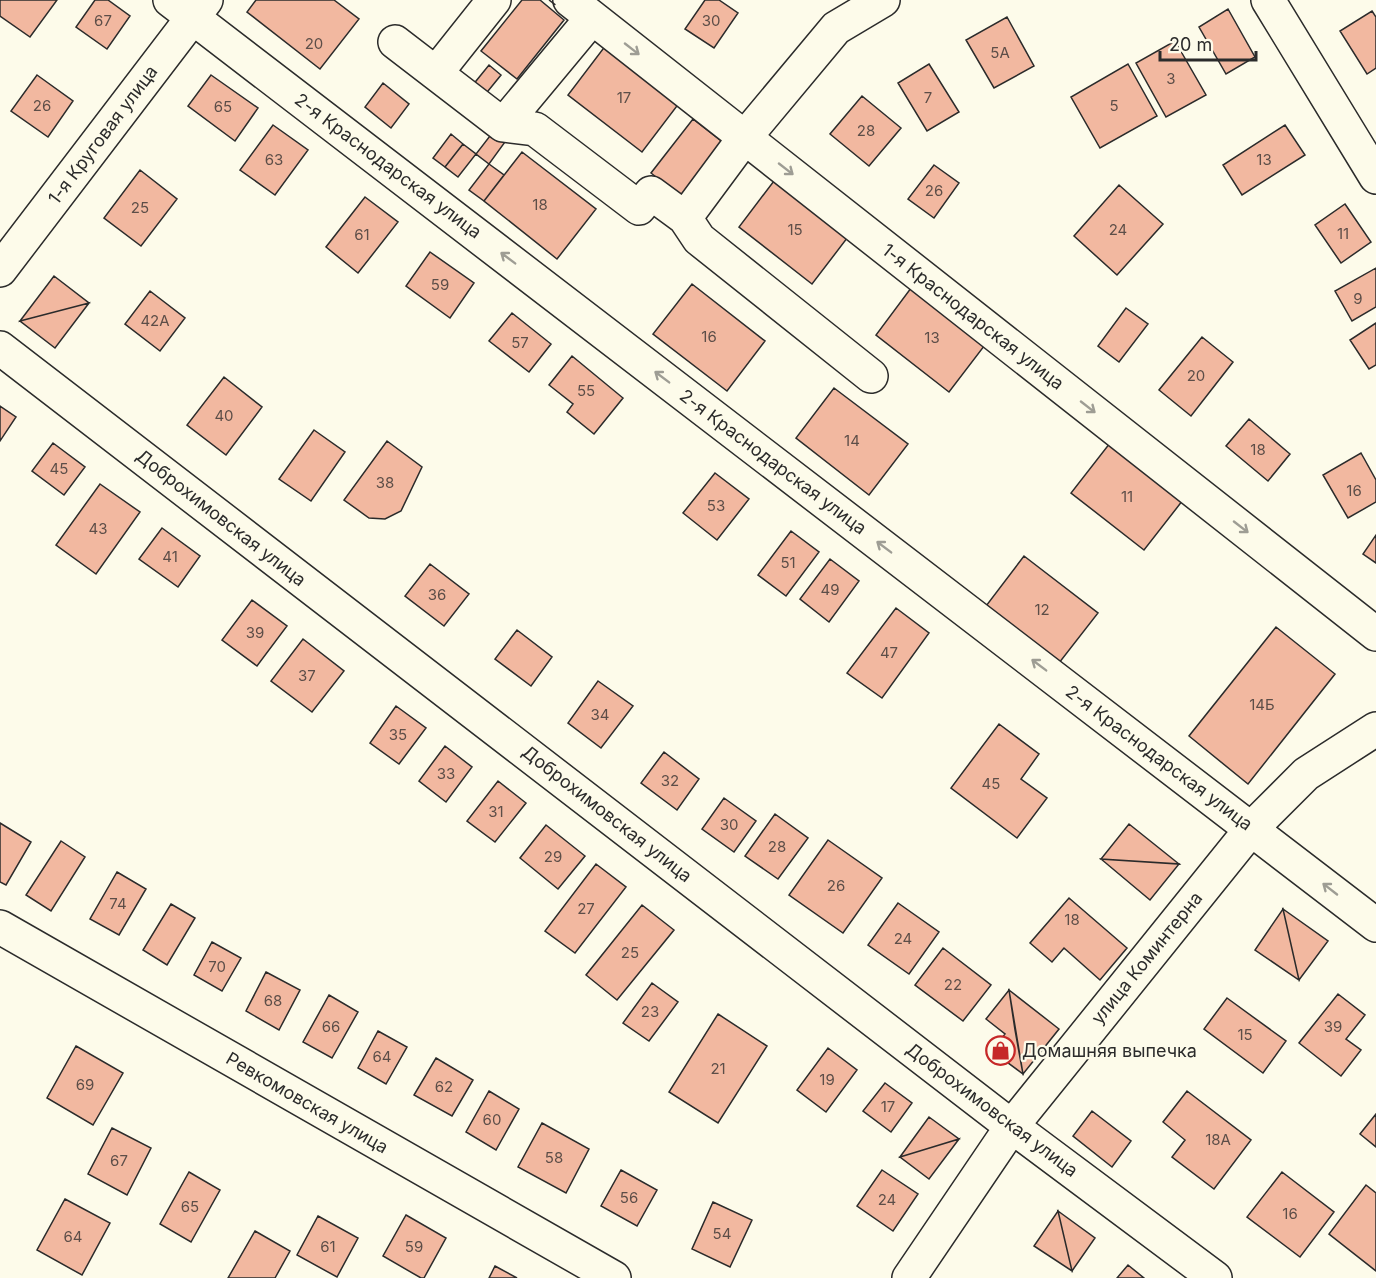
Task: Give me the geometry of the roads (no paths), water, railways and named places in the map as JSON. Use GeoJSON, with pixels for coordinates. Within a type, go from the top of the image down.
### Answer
{"type":"FeatureCollection","features":[{"type":"Feature","properties":{"kind":"street"},"geometry":{"type":"LineString","coordinates":[[436,73],[494,0]]}},
{"type":"Feature","properties":{"kind":"street"},"geometry":{"type":"LineString","coordinates":[[685,218],[745,137],[836,28],[883,0]]}},
{"type":"Feature","properties":{"kind":"street"},"geometry":{"type":"LineString","coordinates":[[1268,0],[1376,177]]}},
{"type":"Feature","properties":{"kind":"street","name":"1-я Круговая улица"},"geometry":{"type":"LineString","coordinates":[[0,270],[190,6]]}},
{"type":"Feature","properties":{"kind":"street","name":"2-я Краснодарская улица"},"geometry":{"type":"LineString","coordinates":[[190,6],[1376,925]]}},
{"type":"Feature","properties":{"kind":"street"},"geometry":{"type":"LineString","coordinates":[[503,126],[581,9]]}},
{"type":"Feature","properties":{"kind":"street","name":"1-я Краснодарская улица"},"geometry":{"type":"LineString","coordinates":[[581,9],[1376,634]]}},
{"type":"Feature","properties":{"kind":"street"},"geometry":{"type":"LineString","coordinates":[[395,42],[503,126],[535,129],[639,208],[651,193],[685,218],[699,238],[871,376]]}},
{"type":"Feature","properties":{"kind":"street","name":"Доброхимовская улица"},"geometry":{"type":"LineString","coordinates":[[0,348],[1012,1126],[1215,1278]]}},
{"type":"Feature","properties":{"kind":"street","name":"улица Коминтерна"},"geometry":{"type":"LineString","coordinates":[[909,1278],[1012,1126],[1252,828],[1306,774],[1376,729]]}},
{"type":"Feature","properties":{"kind":"street","name":"Ревкомовская улица"},"geometry":{"type":"LineString","coordinates":[[0,927],[614,1278]]}},
{"type":"Feature","properties":{"kind":"place","name":"Домашняя выпечка"},"geometry":{"type":"Point","coordinates":[1001,1051]}}]}
